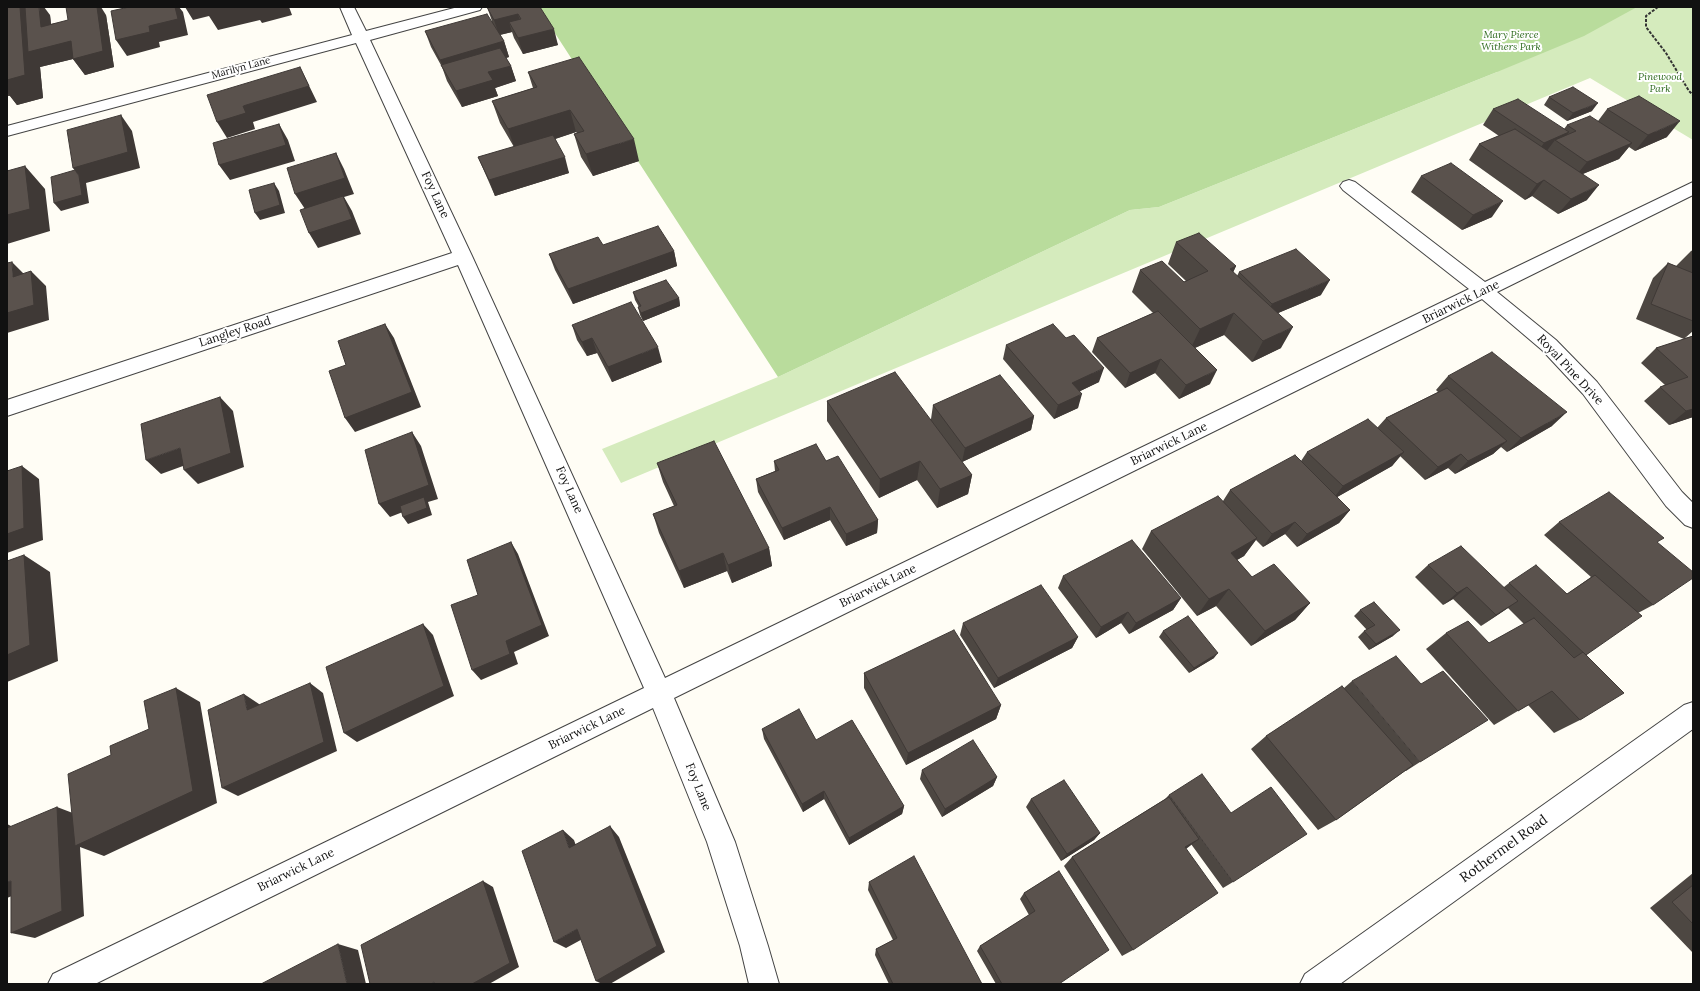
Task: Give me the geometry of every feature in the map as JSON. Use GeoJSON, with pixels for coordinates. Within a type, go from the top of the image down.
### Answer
{"type":"FeatureCollection","features":[{"type":"Feature","properties":{"kind":"street","name":"Foy Lane"},"geometry":{"type":"LineString","coordinates":[[346,7],[463,256],[659,692],[721,842],[754,946],[764,984]]}},
{"type":"Feature","properties":{"kind":"street","name":"Marilyn Lane"},"geometry":{"type":"LineString","coordinates":[[7,131],[475,7]]}},
{"type":"Feature","properties":{"kind":"street","name":"Royal Pine Drive"},"geometry":{"type":"LineString","coordinates":[[1349,186],[1484,291],[1549,345],[1590,388],[1674,499],[1693,518]]}},
{"type":"Feature","properties":{"kind":"street","name":"Briarwick Lane"},"geometry":{"type":"LineString","coordinates":[[63,984],[1693,188]]}},
{"type":"Feature","properties":{"kind":"street","name":"Langley Road"},"geometry":{"type":"LineString","coordinates":[[7,408],[463,256]]}},
{"type":"Feature","properties":{"kind":"street","name":"Rothermel Road"},"geometry":{"type":"LineString","coordinates":[[1315,984],[1693,714]]}},
{"type":"Feature","properties":{"kind":"path"},"geometry":{"type":"LineString","coordinates":[[1658,7],[1646,16],[1646,27],[1666,53],[1689,91],[1693,95]]}},
{"type":"Feature","properties":{"kind":"green space","name":"Mary Pierce Withers Park"},"geometry":{"type":"Polygon","coordinates":[[[538,7],[1637,7],[1584,36],[1497,72],[1159,207],[1130,210],[778,377],[538,7]]]}},
{"type":"Feature","properties":{"kind":"green space"},"geometry":{"type":"Polygon","coordinates":[[[1395,7],[1693,7],[1693,140],[1590,78],[621,483],[602,449],[778,377],[1130,210],[1159,207],[1497,72],[1395,7]]]}},
{"type":"Feature","properties":{"kind":"building"},"geometry":{"type":"Polygon","coordinates":[[[7,7],[20,7],[25,75],[7,80],[7,7]]]}},
{"type":"Feature","properties":{"kind":"building"},"geometry":{"type":"Polygon","coordinates":[[[25,7],[39,7],[41,27],[68,20],[66,7],[97,7],[103,51],[73,59],[71,41],[28,52],[25,7]]]}},
{"type":"Feature","properties":{"kind":"building"},"geometry":{"type":"Polygon","coordinates":[[[129,7],[175,7],[178,19],[149,26],[150,32],[116,40],[111,11],[129,7]]]}},
{"type":"Feature","properties":{"kind":"building"},"geometry":{"type":"Polygon","coordinates":[[[487,7],[540,7],[554,29],[518,38],[509,22],[521,19],[518,14],[494,20],[487,7]]]}},
{"type":"Feature","properties":{"kind":"building"},"geometry":{"type":"Polygon","coordinates":[[[487,14],[504,41],[440,60],[425,31],[487,14]]]}},
{"type":"Feature","properties":{"kind":"building"},"geometry":{"type":"Polygon","coordinates":[[[500,48],[511,66],[488,72],[493,80],[456,91],[441,65],[500,48]]]}},
{"type":"Feature","properties":{"kind":"building"},"geometry":{"type":"Polygon","coordinates":[[[579,57],[634,139],[586,154],[574,134],[584,131],[570,110],[508,129],[492,101],[537,87],[528,72],[579,57]]]}},
{"type":"Feature","properties":{"kind":"building"},"geometry":{"type":"Polygon","coordinates":[[[300,67],[309,86],[243,106],[246,113],[217,122],[207,95],[300,67]]]}},
{"type":"Feature","properties":{"kind":"building"},"geometry":{"type":"Polygon","coordinates":[[[1573,87],[1598,103],[1573,113],[1549,97],[1573,87]]]}},
{"type":"Feature","properties":{"kind":"building"},"geometry":{"type":"Polygon","coordinates":[[[1639,96],[1680,121],[1648,135],[1607,109],[1639,96]]]}},
{"type":"Feature","properties":{"kind":"building"},"geometry":{"type":"Polygon","coordinates":[[[1518,99],[1569,132],[1544,143],[1493,109],[1518,99]]]}},
{"type":"Feature","properties":{"kind":"building"},"geometry":{"type":"Polygon","coordinates":[[[121,115],[128,152],[73,168],[67,130],[121,115]]]}},
{"type":"Feature","properties":{"kind":"building"},"geometry":{"type":"Polygon","coordinates":[[[1590,116],[1632,143],[1587,162],[1555,140],[1576,131],[1567,125],[1590,116]]]}},
{"type":"Feature","properties":{"kind":"building"},"geometry":{"type":"Polygon","coordinates":[[[279,124],[286,145],[219,165],[213,143],[279,124]]]}},
{"type":"Feature","properties":{"kind":"building"},"geometry":{"type":"Polygon","coordinates":[[[1515,129],[1599,185],[1571,199],[1544,180],[1537,184],[1479,144],[1515,129]]]}},
{"type":"Feature","properties":{"kind":"building"},"geometry":{"type":"Polygon","coordinates":[[[553,135],[565,157],[489,180],[478,157],[553,135]]]}},
{"type":"Feature","properties":{"kind":"building"},"geometry":{"type":"Polygon","coordinates":[[[336,153],[345,178],[295,194],[287,168],[336,153]]]}},
{"type":"Feature","properties":{"kind":"building"},"geometry":{"type":"Polygon","coordinates":[[[1451,163],[1503,201],[1473,215],[1421,176],[1451,163]]]}},
{"type":"Feature","properties":{"kind":"building"},"geometry":{"type":"Polygon","coordinates":[[[25,166],[30,209],[7,215],[7,171],[25,166]]]}},
{"type":"Feature","properties":{"kind":"building"},"geometry":{"type":"Polygon","coordinates":[[[75,170],[79,176],[82,195],[54,203],[51,177],[75,170]]]}},
{"type":"Feature","properties":{"kind":"building"},"geometry":{"type":"Polygon","coordinates":[[[274,183],[280,205],[255,213],[249,190],[274,183]]]}},
{"type":"Feature","properties":{"kind":"building"},"geometry":{"type":"Polygon","coordinates":[[[343,196],[352,219],[309,233],[300,210],[343,196]]]}},
{"type":"Feature","properties":{"kind":"building"},"geometry":{"type":"Polygon","coordinates":[[[658,226],[674,251],[568,289],[549,254],[598,237],[603,245],[658,226]]]}},
{"type":"Feature","properties":{"kind":"building"},"geometry":{"type":"Polygon","coordinates":[[[1199,233],[1236,266],[1230,269],[1293,327],[1263,341],[1234,313],[1200,329],[1140,270],[1162,261],[1184,282],[1208,271],[1176,242],[1199,233]]]}},
{"type":"Feature","properties":{"kind":"building"},"geometry":{"type":"Polygon","coordinates":[[[1296,249],[1330,280],[1272,304],[1239,272],[1296,249]]]}},
{"type":"Feature","properties":{"kind":"building"},"geometry":{"type":"Polygon","coordinates":[[[12,262],[13,277],[31,271],[34,305],[7,313],[7,263],[12,262]]]}},
{"type":"Feature","properties":{"kind":"building"},"geometry":{"type":"Polygon","coordinates":[[[1668,263],[1693,273],[1693,321],[1651,304],[1668,263]]]}},
{"type":"Feature","properties":{"kind":"building"},"geometry":{"type":"Polygon","coordinates":[[[666,280],[679,298],[641,313],[638,307],[641,306],[633,292],[666,280]]]}},
{"type":"Feature","properties":{"kind":"building"},"geometry":{"type":"Polygon","coordinates":[[[631,302],[658,347],[608,367],[592,338],[582,342],[572,325],[631,302]]]}},
{"type":"Feature","properties":{"kind":"building"},"geometry":{"type":"Polygon","coordinates":[[[1158,311],[1217,370],[1186,385],[1161,359],[1130,373],[1097,338],[1158,311]]]}},
{"type":"Feature","properties":{"kind":"building"},"geometry":{"type":"Polygon","coordinates":[[[385,324],[412,392],[345,418],[329,371],[346,365],[338,341],[385,324]]]}},
{"type":"Feature","properties":{"kind":"building"},"geometry":{"type":"Polygon","coordinates":[[[1053,324],[1066,338],[1074,335],[1104,368],[1072,383],[1082,394],[1058,405],[1006,345],[1053,324]]]}},
{"type":"Feature","properties":{"kind":"building"},"geometry":{"type":"Polygon","coordinates":[[[1693,336],[1693,409],[1686,411],[1660,387],[1688,377],[1656,348],[1693,336]]]}},
{"type":"Feature","properties":{"kind":"building"},"geometry":{"type":"Polygon","coordinates":[[[1492,352],[1567,412],[1521,438],[1448,376],[1492,352]]]}},
{"type":"Feature","properties":{"kind":"building"},"geometry":{"type":"Polygon","coordinates":[[[895,372],[972,475],[940,489],[920,461],[880,479],[827,401],[895,372]]]}},
{"type":"Feature","properties":{"kind":"building"},"geometry":{"type":"Polygon","coordinates":[[[1000,375],[1034,416],[965,448],[933,405],[1000,375]]]}},
{"type":"Feature","properties":{"kind":"building"},"geometry":{"type":"Polygon","coordinates":[[[1447,388],[1507,441],[1468,461],[1461,454],[1438,467],[1386,418],[1447,388]]]}},
{"type":"Feature","properties":{"kind":"building"},"geometry":{"type":"Polygon","coordinates":[[[220,397],[231,453],[184,470],[180,448],[146,460],[141,424],[220,397]]]}},
{"type":"Feature","properties":{"kind":"building"},"geometry":{"type":"Polygon","coordinates":[[[1368,419],[1404,452],[1343,486],[1307,452],[1368,419]]]}},
{"type":"Feature","properties":{"kind":"building"},"geometry":{"type":"Polygon","coordinates":[[[412,432],[429,485],[379,504],[365,450],[412,432]]]}},
{"type":"Feature","properties":{"kind":"building"},"geometry":{"type":"Polygon","coordinates":[[[714,441],[769,548],[728,565],[723,553],[679,571],[653,514],[677,505],[657,463],[714,441]]]}},
{"type":"Feature","properties":{"kind":"building"},"geometry":{"type":"Polygon","coordinates":[[[816,444],[826,461],[838,456],[878,520],[846,534],[830,507],[782,528],[756,479],[779,470],[774,461],[816,444]]]}},
{"type":"Feature","properties":{"kind":"building"},"geometry":{"type":"Polygon","coordinates":[[[1295,455],[1350,510],[1307,534],[1295,522],[1272,534],[1230,490],[1295,455]]]}},
{"type":"Feature","properties":{"kind":"building"},"geometry":{"type":"Polygon","coordinates":[[[22,466],[24,528],[7,534],[7,471],[22,466]]]}},
{"type":"Feature","properties":{"kind":"building"},"geometry":{"type":"Polygon","coordinates":[[[1609,492],[1664,538],[1657,542],[1693,572],[1693,578],[1653,605],[1559,522],[1609,492]]]}},
{"type":"Feature","properties":{"kind":"building"},"geometry":{"type":"Polygon","coordinates":[[[1218,496],[1257,538],[1231,553],[1252,577],[1274,564],[1310,603],[1265,631],[1229,589],[1209,599],[1151,531],[1218,496]]]}},
{"type":"Feature","properties":{"kind":"building"},"geometry":{"type":"Polygon","coordinates":[[[424,497],[427,508],[403,517],[400,506],[424,497]]]}},
{"type":"Feature","properties":{"kind":"building"},"geometry":{"type":"Polygon","coordinates":[[[1132,540],[1181,598],[1136,623],[1128,612],[1101,627],[1063,576],[1132,540]]]}},
{"type":"Feature","properties":{"kind":"building"},"geometry":{"type":"Polygon","coordinates":[[[511,542],[542,625],[506,641],[510,654],[472,670],[451,605],[478,595],[467,560],[511,542]]]}},
{"type":"Feature","properties":{"kind":"building"},"geometry":{"type":"Polygon","coordinates":[[[1461,546],[1518,601],[1496,615],[1467,587],[1457,593],[1428,565],[1461,546]]]}},
{"type":"Feature","properties":{"kind":"building"},"geometry":{"type":"Polygon","coordinates":[[[24,555],[30,645],[7,655],[7,561],[24,555]]]}},
{"type":"Feature","properties":{"kind":"building"},"geometry":{"type":"Polygon","coordinates":[[[1536,565],[1567,594],[1595,575],[1642,616],[1586,655],[1509,583],[1536,565]]]}},
{"type":"Feature","properties":{"kind":"building"},"geometry":{"type":"Polygon","coordinates":[[[1041,585],[1078,637],[998,678],[963,623],[1041,585]]]}},
{"type":"Feature","properties":{"kind":"building"},"geometry":{"type":"Polygon","coordinates":[[[1374,602],[1400,630],[1376,644],[1364,631],[1375,625],[1360,610],[1374,602]]]}},
{"type":"Feature","properties":{"kind":"building"},"geometry":{"type":"Polygon","coordinates":[[[1188,616],[1218,653],[1194,668],[1163,631],[1188,616]]]}},
{"type":"Feature","properties":{"kind":"building"},"geometry":{"type":"Polygon","coordinates":[[[1534,618],[1574,658],[1583,652],[1624,693],[1580,720],[1552,691],[1518,711],[1446,633],[1468,621],[1489,643],[1534,618]]]}},
{"type":"Feature","properties":{"kind":"building"},"geometry":{"type":"Polygon","coordinates":[[[423,624],[444,686],[344,733],[326,667],[423,624]]]}},
{"type":"Feature","properties":{"kind":"building"},"geometry":{"type":"Polygon","coordinates":[[[954,630],[1001,705],[908,753],[864,673],[954,630]]]}},
{"type":"Feature","properties":{"kind":"building"},"geometry":{"type":"Polygon","coordinates":[[[1396,656],[1421,684],[1443,671],[1488,720],[1420,762],[1352,681],[1396,656]]]}},
{"type":"Feature","properties":{"kind":"building"},"geometry":{"type":"Polygon","coordinates":[[[310,683],[324,742],[222,788],[208,710],[244,694],[247,710],[310,683]]]}},
{"type":"Feature","properties":{"kind":"building"},"geometry":{"type":"Polygon","coordinates":[[[1342,686],[1413,765],[1336,820],[1266,736],[1342,686]]]}},
{"type":"Feature","properties":{"kind":"building"},"geometry":{"type":"Polygon","coordinates":[[[176,688],[193,791],[75,846],[68,774],[111,755],[110,746],[149,729],[144,701],[176,688]]]}},
{"type":"Feature","properties":{"kind":"building"},"geometry":{"type":"Polygon","coordinates":[[[799,709],[816,740],[852,720],[904,806],[849,838],[824,791],[802,804],[762,729],[799,709]]]}},
{"type":"Feature","properties":{"kind":"building"},"geometry":{"type":"Polygon","coordinates":[[[973,740],[997,777],[945,809],[922,770],[973,740]]]}},
{"type":"Feature","properties":{"kind":"building"},"geometry":{"type":"Polygon","coordinates":[[[1202,774],[1231,813],[1271,787],[1307,834],[1233,882],[1169,795],[1202,774]]]}},
{"type":"Feature","properties":{"kind":"building"},"geometry":{"type":"Polygon","coordinates":[[[1064,780],[1100,833],[1067,854],[1031,799],[1064,780]]]}},
{"type":"Feature","properties":{"kind":"building"},"geometry":{"type":"Polygon","coordinates":[[[1169,797],[1199,839],[1185,847],[1218,893],[1133,950],[1072,857],[1169,797]]]}},
{"type":"Feature","properties":{"kind":"building"},"geometry":{"type":"Polygon","coordinates":[[[57,807],[62,911],[11,933],[11,881],[7,882],[7,828],[57,807]]]}},
{"type":"Feature","properties":{"kind":"building"},"geometry":{"type":"Polygon","coordinates":[[[610,826],[657,946],[596,981],[577,929],[554,942],[522,851],[563,830],[569,848],[610,826]]]}},
{"type":"Feature","properties":{"kind":"building"},"geometry":{"type":"Polygon","coordinates":[[[914,856],[982,984],[893,984],[876,949],[897,938],[869,882],[914,856]]]}},
{"type":"Feature","properties":{"kind":"building"},"geometry":{"type":"Polygon","coordinates":[[[1059,871],[1109,950],[1059,984],[1002,984],[980,946],[1035,911],[1024,893],[1059,871]]]}},
{"type":"Feature","properties":{"kind":"building"},"geometry":{"type":"Polygon","coordinates":[[[483,881],[510,963],[472,984],[435,984],[434,982],[431,984],[370,984],[361,945],[483,881]]]}},
{"type":"Feature","properties":{"kind":"building"},"geometry":{"type":"Polygon","coordinates":[[[1693,885],[1693,924],[1672,902],[1693,885]]]}},
{"type":"Feature","properties":{"kind":"building"},"geometry":{"type":"Polygon","coordinates":[[[338,944],[347,984],[261,984],[338,944]]]}},
{"type":"Feature","properties":{"kind":"park label","name":"Pinewood Park"},"geometry":{"type":"Point","coordinates":[1660,82]}}]}
